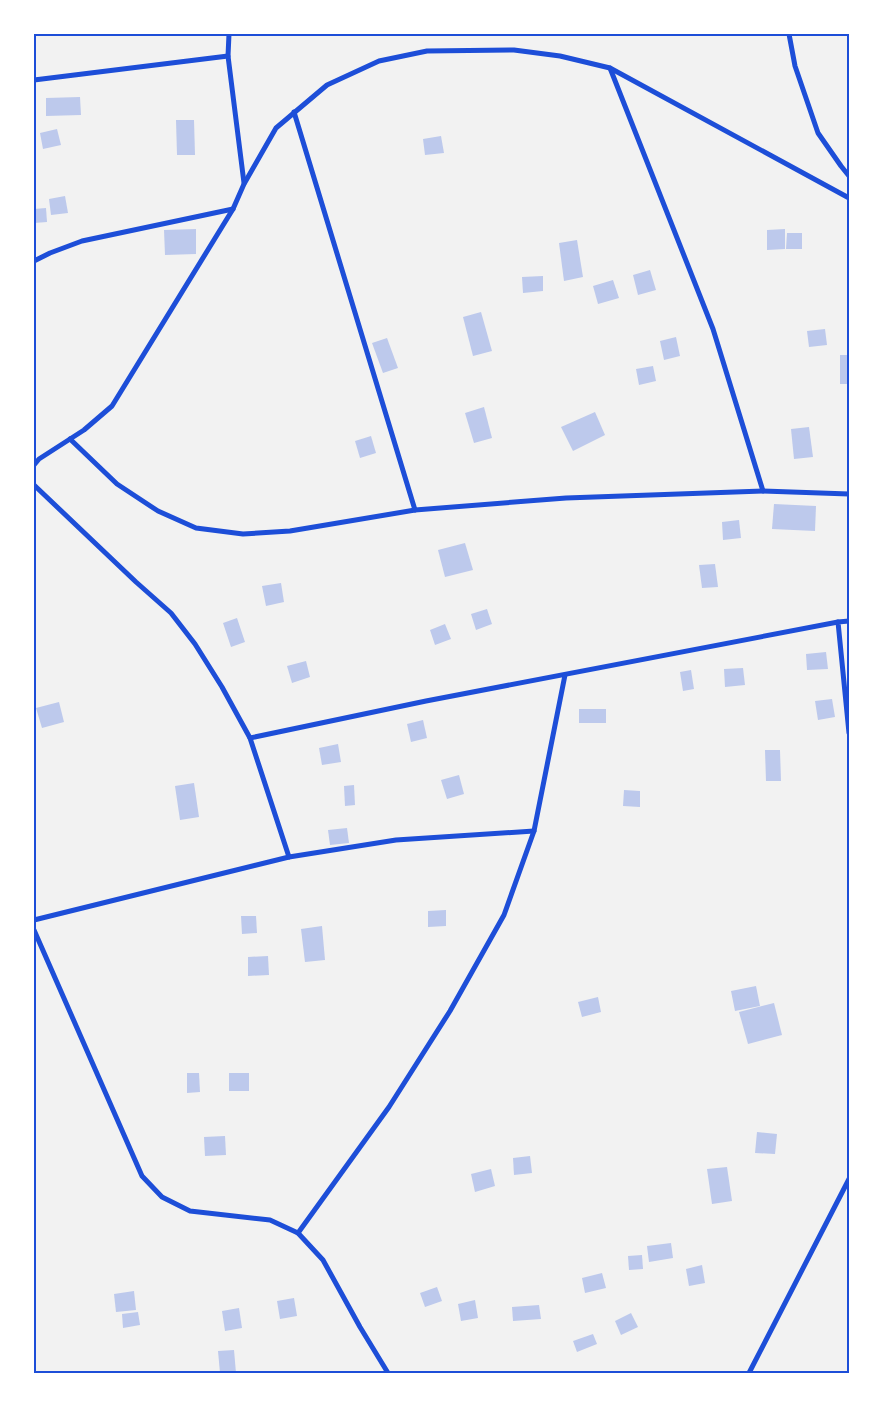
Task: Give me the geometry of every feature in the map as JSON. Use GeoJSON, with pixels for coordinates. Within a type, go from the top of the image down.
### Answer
{"type":"FeatureCollection","features":[{"type":"Feature","properties":{"kind":"street"},"geometry":{"type":"LineString","coordinates":[[229,34],[228,56],[244,184]]}},
{"type":"Feature","properties":{"kind":"street"},"geometry":{"type":"LineString","coordinates":[[789,34],[795,66],[818,132],[849,176]]}},
{"type":"Feature","properties":{"kind":"street"},"geometry":{"type":"LineString","coordinates":[[34,465],[39,459],[84,430],[112,406],[232,209],[276,128],[327,85],[379,61],[427,51],[514,50],[560,56],[610,68],[849,198]]}},
{"type":"Feature","properties":{"kind":"street"},"geometry":{"type":"LineString","coordinates":[[34,80],[228,56]]}},
{"type":"Feature","properties":{"kind":"street"},"geometry":{"type":"LineString","coordinates":[[610,68],[713,329],[763,491]]}},
{"type":"Feature","properties":{"kind":"street"},"geometry":{"type":"LineString","coordinates":[[294,112],[415,510]]}},
{"type":"Feature","properties":{"kind":"street"},"geometry":{"type":"LineString","coordinates":[[34,261],[82,241],[232,209]]}},
{"type":"Feature","properties":{"kind":"street"},"geometry":{"type":"LineString","coordinates":[[70,439],[117,484],[158,512],[196,528],[243,534],[290,531],[415,510],[566,498],[763,491],[849,494]]}},
{"type":"Feature","properties":{"kind":"street"},"geometry":{"type":"LineString","coordinates":[[34,485],[171,613],[196,644],[250,738],[289,857]]}},
{"type":"Feature","properties":{"kind":"street"},"geometry":{"type":"LineString","coordinates":[[250,738],[435,699],[849,621]]}},
{"type":"Feature","properties":{"kind":"street"},"geometry":{"type":"LineString","coordinates":[[838,622],[849,733]]}},
{"type":"Feature","properties":{"kind":"street"},"geometry":{"type":"LineString","coordinates":[[298,1233],[389,1106],[450,1011],[504,916],[534,831],[565,674]]}},
{"type":"Feature","properties":{"kind":"street"},"geometry":{"type":"LineString","coordinates":[[34,920],[289,857],[396,840],[534,831]]}},
{"type":"Feature","properties":{"kind":"street"},"geometry":{"type":"LineString","coordinates":[[34,930],[142,1176],[162,1197],[190,1211],[270,1220],[298,1233],[323,1260],[388,1373]]}},
{"type":"Feature","properties":{"kind":"street"},"geometry":{"type":"LineString","coordinates":[[749,1373],[849,1178]]}},
{"type":"Feature","properties":{"kind":"building"},"geometry":{"type":"Polygon","coordinates":[[[80,97],[81,115],[46,116],[46,98],[80,97]]]}},
{"type":"Feature","properties":{"kind":"building"},"geometry":{"type":"Polygon","coordinates":[[[176,120],[194,120],[195,155],[177,155],[176,120]]]}},
{"type":"Feature","properties":{"kind":"building"},"geometry":{"type":"Polygon","coordinates":[[[57,129],[61,145],[43,149],[40,133],[57,129]]]}},
{"type":"Feature","properties":{"kind":"building"},"geometry":{"type":"Polygon","coordinates":[[[441,136],[444,153],[425,155],[423,139],[441,136]]]}},
{"type":"Feature","properties":{"kind":"building"},"geometry":{"type":"Polygon","coordinates":[[[65,196],[68,213],[51,215],[49,199],[65,196]]]}},
{"type":"Feature","properties":{"kind":"building"},"geometry":{"type":"Polygon","coordinates":[[[46,208],[47,222],[34,223],[34,209],[46,208]]]}},
{"type":"Feature","properties":{"kind":"building"},"geometry":{"type":"Polygon","coordinates":[[[196,229],[196,254],[165,255],[164,230],[196,229]]]}},
{"type":"Feature","properties":{"kind":"building"},"geometry":{"type":"Polygon","coordinates":[[[785,229],[785,249],[767,250],[767,230],[785,229]]]}},
{"type":"Feature","properties":{"kind":"building"},"geometry":{"type":"Polygon","coordinates":[[[787,233],[802,233],[802,249],[786,249],[787,233]]]}},
{"type":"Feature","properties":{"kind":"building"},"geometry":{"type":"Polygon","coordinates":[[[577,240],[583,277],[564,281],[559,243],[577,240]]]}},
{"type":"Feature","properties":{"kind":"building"},"geometry":{"type":"Polygon","coordinates":[[[650,270],[656,290],[638,295],[633,275],[650,270]]]}},
{"type":"Feature","properties":{"kind":"building"},"geometry":{"type":"Polygon","coordinates":[[[543,276],[543,291],[523,293],[522,277],[543,276]]]}},
{"type":"Feature","properties":{"kind":"building"},"geometry":{"type":"Polygon","coordinates":[[[613,280],[619,298],[598,304],[593,286],[613,280]]]}},
{"type":"Feature","properties":{"kind":"building"},"geometry":{"type":"Polygon","coordinates":[[[481,312],[492,351],[473,356],[463,317],[481,312]]]}},
{"type":"Feature","properties":{"kind":"building"},"geometry":{"type":"Polygon","coordinates":[[[825,329],[827,345],[809,347],[807,331],[825,329]]]}},
{"type":"Feature","properties":{"kind":"building"},"geometry":{"type":"Polygon","coordinates":[[[676,337],[680,356],[664,360],[660,341],[676,337]]]}},
{"type":"Feature","properties":{"kind":"building"},"geometry":{"type":"Polygon","coordinates":[[[387,338],[398,368],[383,373],[372,343],[387,338]]]}},
{"type":"Feature","properties":{"kind":"building"},"geometry":{"type":"Polygon","coordinates":[[[840,355],[849,355],[849,384],[840,384],[840,355]]]}},
{"type":"Feature","properties":{"kind":"building"},"geometry":{"type":"Polygon","coordinates":[[[653,366],[656,381],[639,385],[636,369],[653,366]]]}},
{"type":"Feature","properties":{"kind":"building"},"geometry":{"type":"Polygon","coordinates":[[[484,407],[492,438],[474,443],[465,413],[484,407]]]}},
{"type":"Feature","properties":{"kind":"building"},"geometry":{"type":"Polygon","coordinates":[[[595,412],[605,435],[573,451],[561,427],[595,412]]]}},
{"type":"Feature","properties":{"kind":"building"},"geometry":{"type":"Polygon","coordinates":[[[809,427],[813,457],[794,459],[791,429],[809,427]]]}},
{"type":"Feature","properties":{"kind":"building"},"geometry":{"type":"Polygon","coordinates":[[[371,436],[376,453],[360,458],[355,441],[371,436]]]}},
{"type":"Feature","properties":{"kind":"building"},"geometry":{"type":"Polygon","coordinates":[[[774,504],[816,506],[815,531],[772,529],[774,504]]]}},
{"type":"Feature","properties":{"kind":"building"},"geometry":{"type":"Polygon","coordinates":[[[739,520],[741,538],[723,540],[722,522],[739,520]]]}},
{"type":"Feature","properties":{"kind":"building"},"geometry":{"type":"Polygon","coordinates":[[[465,543],[473,570],[445,577],[438,550],[465,543]]]}},
{"type":"Feature","properties":{"kind":"building"},"geometry":{"type":"Polygon","coordinates":[[[715,564],[718,587],[702,588],[699,565],[715,564]]]}},
{"type":"Feature","properties":{"kind":"building"},"geometry":{"type":"Polygon","coordinates":[[[281,583],[284,602],[266,606],[262,586],[281,583]]]}},
{"type":"Feature","properties":{"kind":"building"},"geometry":{"type":"Polygon","coordinates":[[[487,609],[492,624],[476,630],[471,614],[487,609]]]}},
{"type":"Feature","properties":{"kind":"building"},"geometry":{"type":"Polygon","coordinates":[[[237,618],[245,642],[231,647],[223,623],[237,618]]]}},
{"type":"Feature","properties":{"kind":"building"},"geometry":{"type":"Polygon","coordinates":[[[445,624],[451,639],[435,645],[430,630],[445,624]]]}},
{"type":"Feature","properties":{"kind":"building"},"geometry":{"type":"Polygon","coordinates":[[[826,652],[828,669],[807,670],[806,654],[826,652]]]}},
{"type":"Feature","properties":{"kind":"building"},"geometry":{"type":"Polygon","coordinates":[[[306,661],[310,677],[292,683],[287,666],[306,661]]]}},
{"type":"Feature","properties":{"kind":"building"},"geometry":{"type":"Polygon","coordinates":[[[743,668],[745,685],[725,687],[724,669],[743,668]]]}},
{"type":"Feature","properties":{"kind":"building"},"geometry":{"type":"Polygon","coordinates":[[[691,670],[694,689],[683,691],[680,672],[691,670]]]}},
{"type":"Feature","properties":{"kind":"building"},"geometry":{"type":"Polygon","coordinates":[[[832,699],[835,717],[818,720],[815,701],[832,699]]]}},
{"type":"Feature","properties":{"kind":"building"},"geometry":{"type":"Polygon","coordinates":[[[59,702],[64,722],[42,728],[36,708],[59,702]]]}},
{"type":"Feature","properties":{"kind":"building"},"geometry":{"type":"Polygon","coordinates":[[[579,709],[606,709],[606,723],[579,723],[579,709]]]}},
{"type":"Feature","properties":{"kind":"building"},"geometry":{"type":"Polygon","coordinates":[[[423,720],[427,738],[411,742],[407,724],[423,720]]]}},
{"type":"Feature","properties":{"kind":"building"},"geometry":{"type":"Polygon","coordinates":[[[338,744],[341,762],[322,765],[319,748],[338,744]]]}},
{"type":"Feature","properties":{"kind":"building"},"geometry":{"type":"Polygon","coordinates":[[[765,750],[780,750],[781,781],[766,781],[765,750]]]}},
{"type":"Feature","properties":{"kind":"building"},"geometry":{"type":"Polygon","coordinates":[[[459,775],[464,794],[447,799],[441,780],[459,775]]]}},
{"type":"Feature","properties":{"kind":"building"},"geometry":{"type":"Polygon","coordinates":[[[194,783],[199,817],[180,820],[175,786],[194,783]]]}},
{"type":"Feature","properties":{"kind":"building"},"geometry":{"type":"Polygon","coordinates":[[[354,785],[355,805],[345,806],[344,786],[354,785]]]}},
{"type":"Feature","properties":{"kind":"building"},"geometry":{"type":"Polygon","coordinates":[[[624,790],[640,791],[640,807],[623,806],[624,790]]]}},
{"type":"Feature","properties":{"kind":"building"},"geometry":{"type":"Polygon","coordinates":[[[347,828],[349,843],[330,845],[328,830],[347,828]]]}},
{"type":"Feature","properties":{"kind":"building"},"geometry":{"type":"Polygon","coordinates":[[[446,910],[446,926],[428,927],[428,911],[446,910]]]}},
{"type":"Feature","properties":{"kind":"building"},"geometry":{"type":"Polygon","coordinates":[[[241,916],[256,916],[257,933],[242,934],[241,916]]]}},
{"type":"Feature","properties":{"kind":"building"},"geometry":{"type":"Polygon","coordinates":[[[322,926],[325,960],[305,962],[301,929],[322,926]]]}},
{"type":"Feature","properties":{"kind":"building"},"geometry":{"type":"Polygon","coordinates":[[[268,956],[269,975],[248,976],[248,957],[268,956]]]}},
{"type":"Feature","properties":{"kind":"building"},"geometry":{"type":"Polygon","coordinates":[[[756,986],[760,1006],[735,1011],[731,991],[756,986]]]}},
{"type":"Feature","properties":{"kind":"building"},"geometry":{"type":"Polygon","coordinates":[[[598,997],[601,1012],[582,1017],[578,1002],[598,997]]]}},
{"type":"Feature","properties":{"kind":"building"},"geometry":{"type":"Polygon","coordinates":[[[774,1003],[782,1035],[748,1044],[739,1012],[774,1003]]]}},
{"type":"Feature","properties":{"kind":"building"},"geometry":{"type":"Polygon","coordinates":[[[187,1073],[199,1073],[200,1092],[187,1093],[187,1073]]]}},
{"type":"Feature","properties":{"kind":"building"},"geometry":{"type":"Polygon","coordinates":[[[229,1073],[249,1073],[249,1091],[229,1091],[229,1073]]]}},
{"type":"Feature","properties":{"kind":"building"},"geometry":{"type":"Polygon","coordinates":[[[757,1132],[777,1134],[775,1154],[755,1153],[757,1132]]]}},
{"type":"Feature","properties":{"kind":"building"},"geometry":{"type":"Polygon","coordinates":[[[225,1136],[226,1155],[205,1156],[204,1137],[225,1136]]]}},
{"type":"Feature","properties":{"kind":"building"},"geometry":{"type":"Polygon","coordinates":[[[530,1156],[532,1173],[514,1175],[513,1158],[530,1156]]]}},
{"type":"Feature","properties":{"kind":"building"},"geometry":{"type":"Polygon","coordinates":[[[727,1167],[732,1201],[712,1204],[707,1169],[727,1167]]]}},
{"type":"Feature","properties":{"kind":"building"},"geometry":{"type":"Polygon","coordinates":[[[491,1169],[495,1186],[475,1192],[471,1174],[491,1169]]]}},
{"type":"Feature","properties":{"kind":"building"},"geometry":{"type":"Polygon","coordinates":[[[671,1243],[673,1258],[649,1262],[647,1246],[671,1243]]]}},
{"type":"Feature","properties":{"kind":"building"},"geometry":{"type":"Polygon","coordinates":[[[642,1255],[643,1269],[629,1270],[628,1256],[642,1255]]]}},
{"type":"Feature","properties":{"kind":"building"},"geometry":{"type":"Polygon","coordinates":[[[702,1265],[705,1283],[689,1286],[686,1269],[702,1265]]]}},
{"type":"Feature","properties":{"kind":"building"},"geometry":{"type":"Polygon","coordinates":[[[602,1273],[606,1288],[585,1293],[582,1278],[602,1273]]]}},
{"type":"Feature","properties":{"kind":"building"},"geometry":{"type":"Polygon","coordinates":[[[437,1287],[442,1301],[425,1307],[420,1293],[437,1287]]]}},
{"type":"Feature","properties":{"kind":"building"},"geometry":{"type":"Polygon","coordinates":[[[134,1291],[136,1310],[116,1312],[114,1294],[134,1291]]]}},
{"type":"Feature","properties":{"kind":"building"},"geometry":{"type":"Polygon","coordinates":[[[294,1298],[297,1316],[280,1319],[277,1301],[294,1298]]]}},
{"type":"Feature","properties":{"kind":"building"},"geometry":{"type":"Polygon","coordinates":[[[475,1300],[478,1318],[461,1321],[458,1304],[475,1300]]]}},
{"type":"Feature","properties":{"kind":"building"},"geometry":{"type":"Polygon","coordinates":[[[539,1305],[541,1319],[513,1321],[512,1307],[539,1305]]]}},
{"type":"Feature","properties":{"kind":"building"},"geometry":{"type":"Polygon","coordinates":[[[239,1308],[242,1328],[225,1331],[222,1311],[239,1308]]]}},
{"type":"Feature","properties":{"kind":"building"},"geometry":{"type":"Polygon","coordinates":[[[138,1312],[140,1325],[123,1328],[122,1314],[138,1312]]]}},
{"type":"Feature","properties":{"kind":"building"},"geometry":{"type":"Polygon","coordinates":[[[631,1313],[638,1327],[621,1335],[615,1321],[631,1313]]]}},
{"type":"Feature","properties":{"kind":"building"},"geometry":{"type":"Polygon","coordinates":[[[593,1334],[597,1344],[577,1352],[573,1341],[593,1334]]]}},
{"type":"Feature","properties":{"kind":"building"},"geometry":{"type":"Polygon","coordinates":[[[234,1350],[236,1373],[220,1373],[218,1351],[234,1350]]]}}]}
